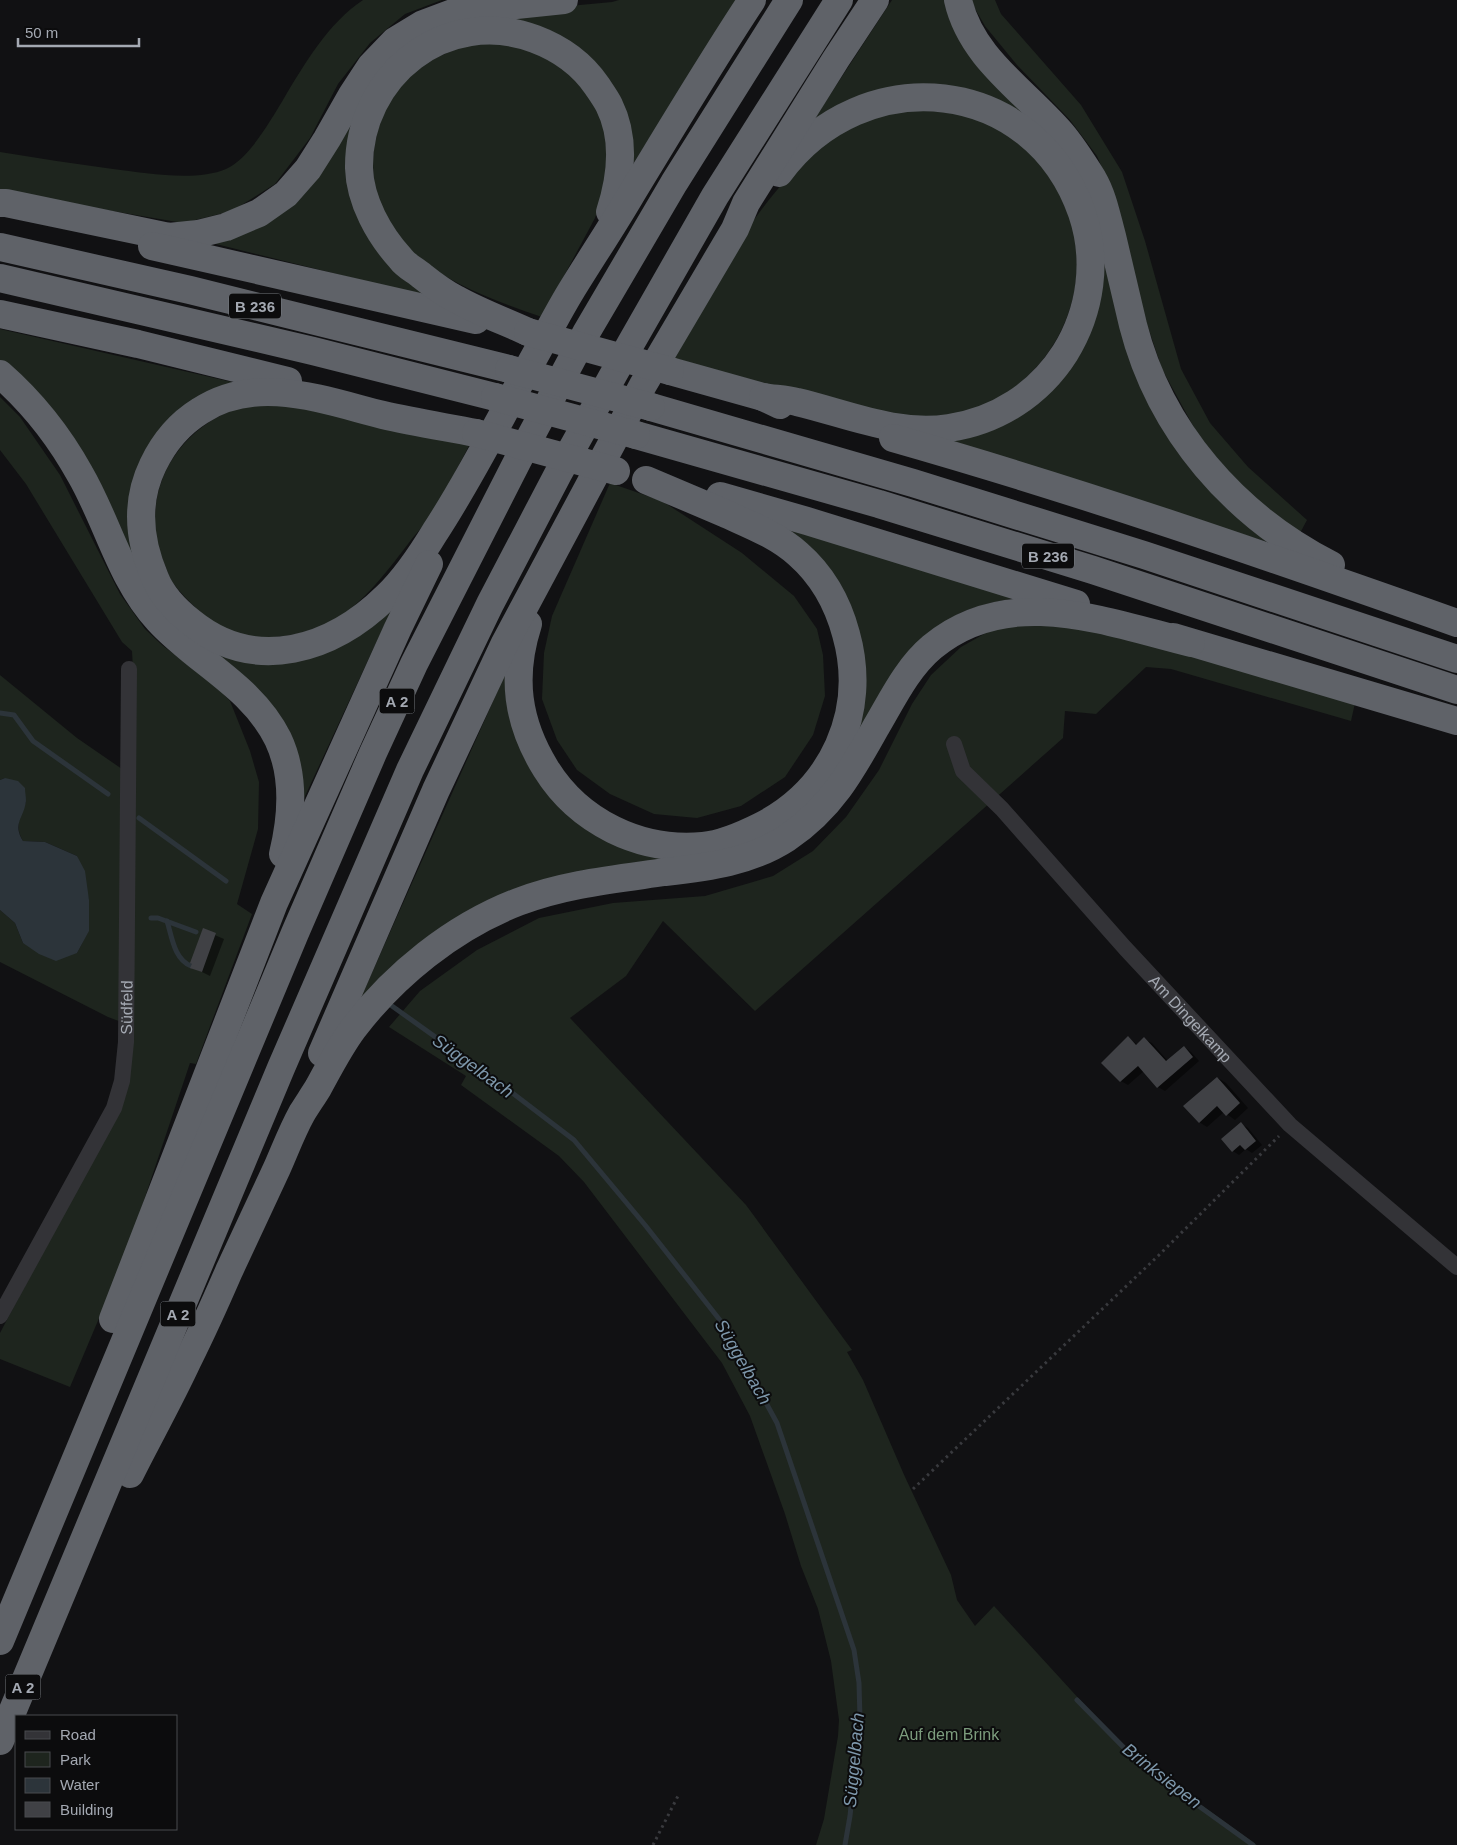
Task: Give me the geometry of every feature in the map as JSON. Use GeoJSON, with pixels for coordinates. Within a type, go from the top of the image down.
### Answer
{"type":"FeatureCollection","features":[{"type":"Feature","properties":{"kind":"highway"},"geometry":{"type":"LineString","coordinates":[[0,203],[170,237],[198,234],[226,227],[259,213],[286,194],[317,154],[371,66],[395,41],[423,24],[458,11],[564,0]]}},
{"type":"Feature","properties":{"kind":"highway"},"geometry":{"type":"LineString","coordinates":[[476,433],[396,418],[280,392],[253,392],[226,397],[208,405],[188,418],[169,437],[146,479],[141,504],[141,526],[146,553],[156,582],[172,606],[194,625],[226,642],[247,649],[270,651],[294,650],[316,644],[337,634],[361,619],[389,594],[410,571],[459,496],[572,290],[693,92],[752,0]]}},
{"type":"Feature","properties":{"kind":"highway","name":"A 2"},"geometry":{"type":"LineString","coordinates":[[0,1641],[295,933],[414,664],[514,468],[586,333],[674,183],[789,0]]}},
{"type":"Feature","properties":{"kind":"highway","name":"A 2"},"geometry":{"type":"LineString","coordinates":[[0,1740],[340,930],[410,770],[490,604],[558,474],[714,196],[839,0]]}},
{"type":"Feature","properties":{"kind":"highway"},"geometry":{"type":"LineString","coordinates":[[301,1116],[308,1087],[436,790],[506,643],[643,385],[735,229],[746,203],[836,59],[876,0]]}},
{"type":"Feature","properties":{"kind":"highway"},"geometry":{"type":"LineString","coordinates":[[958,0],[961,15],[974,39],[993,65],[1060,132],[1095,182],[1106,212],[1134,327],[1147,367],[1174,422],[1199,459],[1229,492],[1253,514],[1288,540],[1320,559],[1427,612]]}},
{"type":"Feature","properties":{"kind":"highway"},"geometry":{"type":"LineString","coordinates":[[528,332],[456,299],[431,283],[402,260],[384,238],[371,215],[359,170],[360,148],[365,123],[379,93],[392,74],[415,54],[441,39],[472,31],[496,30],[520,33],[544,42],[565,54],[578,64],[593,81],[609,106],[617,130],[620,180],[611,212],[588,251],[572,290]]}},
{"type":"Feature","properties":{"kind":"highway"},"geometry":{"type":"LineString","coordinates":[[735,229],[754,208],[785,165],[809,141],[835,122],[861,109],[887,101],[915,97],[942,98],[967,102],[992,111],[1017,125],[1038,142],[1054,159],[1069,181],[1086,225],[1090,247],[1091,270],[1088,296],[1081,321],[1070,344],[1057,365],[1043,382],[1019,402],[1000,412],[977,422],[949,428],[903,429],[884,426],[796,401],[763,397]]}},
{"type":"Feature","properties":{"kind":"highway"},"geometry":{"type":"LineString","coordinates":[[0,211],[528,332],[763,397],[790,409],[987,465],[1144,515],[1457,623]]}},
{"type":"Feature","properties":{"kind":"highway","name":"B 236"},"geometry":{"type":"LineString","coordinates":[[0,247],[190,290],[509,369],[651,407],[913,483],[1144,554],[1457,659]]}},
{"type":"Feature","properties":{"kind":"highway","name":"B 236"},"geometry":{"type":"LineString","coordinates":[[0,278],[313,351],[495,396],[636,435],[870,502],[1092,570],[1457,690]]}},
{"type":"Feature","properties":{"kind":"highway"},"geometry":{"type":"LineString","coordinates":[[0,314],[138,344],[363,399],[425,416],[476,433],[616,471],[646,480],[757,528],[782,541],[800,556],[829,593],[842,619],[849,646],[854,680],[851,708],[843,736],[829,765],[807,793],[780,816],[741,836],[704,846],[668,846],[638,839],[613,830],[586,814],[563,793],[540,758],[526,730],[520,703],[518,671],[521,644],[556,547]]}},
{"type":"Feature","properties":{"kind":"highway"},"geometry":{"type":"LineString","coordinates":[[0,374],[15,387],[47,422],[81,474],[129,579],[142,601],[173,636],[252,700],[267,719],[279,740],[286,764],[290,807],[289,830],[274,903]]}},
{"type":"Feature","properties":{"kind":"highway"},"geometry":{"type":"LineString","coordinates":[[646,480],[692,488],[807,521],[1035,590],[1191,643],[1457,721]]}},
{"type":"Feature","properties":{"kind":"highway"},"geometry":{"type":"LineString","coordinates":[[82,1441],[89,1380],[274,903],[459,496]]}},
{"type":"Feature","properties":{"kind":"highway"},"geometry":{"type":"LineString","coordinates":[[76,1560],[116,1503],[187,1363],[301,1116],[336,1054],[352,1030],[375,1002],[400,977],[424,957],[484,918],[518,902],[580,884],[706,868],[759,854],[811,820],[831,800],[849,774],[908,674],[931,648],[958,630],[992,615],[1043,611],[1078,615],[1191,643]]}},
{"type":"Feature","properties":{"kind":"street","name":"Südfeld"},"geometry":{"type":"LineString","coordinates":[[0,1316],[114,1108],[122,1081],[126,1042],[129,669]]}},
{"type":"Feature","properties":{"kind":"street","name":"Am Dingelkamp"},"geometry":{"type":"LineString","coordinates":[[954,744],[963,771],[1002,809],[1125,948],[1290,1125],[1457,1267]]}},
{"type":"Feature","properties":{"kind":"path"},"geometry":{"type":"LineString","coordinates":[[913,1489],[1159,1255],[1290,1125]]}},
{"type":"Feature","properties":{"kind":"path"},"geometry":{"type":"LineString","coordinates":[[653,1845],[679,1794]]}},
{"type":"Feature","properties":{"kind":"green space"},"geometry":{"type":"Polygon","coordinates":[[[363,0],[442,0],[405,14],[370,43],[338,84],[310,138],[275,184],[232,211],[183,223],[0,192],[0,152],[140,173],[186,176],[214,173],[226,169],[243,157],[258,139],[308,59],[328,32],[363,0]]]}},
{"type":"Feature","properties":{"kind":"green space"},"geometry":{"type":"Polygon","coordinates":[[[619,0],[738,0],[633,164],[627,123],[616,97],[601,74],[580,54],[557,38],[522,24],[483,20],[458,23],[437,30],[418,40],[400,54],[370,88],[353,128],[349,150],[355,202],[362,220],[383,252],[400,269],[431,293],[429,297],[208,242],[233,234],[269,217],[301,193],[319,169],[373,76],[404,44],[424,32],[447,22],[475,15],[619,0]]]}},
{"type":"Feature","properties":{"kind":"green space"},"geometry":{"type":"Polygon","coordinates":[[[892,0],[948,0],[1074,162],[1135,359],[1283,547],[949,442],[1085,334],[1080,183],[946,88],[809,127],[892,0]]]}},
{"type":"Feature","properties":{"kind":"green space"},"geometry":{"type":"Polygon","coordinates":[[[970,0],[995,0],[1001,14],[1081,105],[1122,172],[1145,241],[1181,369],[1210,423],[1248,467],[1307,520],[1299,535],[1238,484],[1197,433],[1162,369],[1141,306],[1118,205],[1097,156],[1070,120],[1017,65],[985,26],[970,0]]]}},
{"type":"Feature","properties":{"kind":"green space"},"geometry":{"type":"Polygon","coordinates":[[[475,43],[509,44],[540,54],[566,71],[585,89],[601,115],[608,141],[609,179],[595,218],[542,317],[507,305],[473,290],[425,263],[409,249],[388,220],[376,192],[373,163],[374,148],[382,118],[394,92],[413,72],[430,61],[475,43]]]}},
{"type":"Feature","properties":{"kind":"green space"},"geometry":{"type":"Polygon","coordinates":[[[924,110],[980,119],[997,127],[1017,140],[1036,156],[1046,168],[1061,193],[1071,220],[1076,247],[1076,275],[1072,302],[1062,328],[1048,353],[1029,375],[1004,395],[975,410],[954,415],[900,417],[847,410],[671,357],[733,251],[757,215],[784,182],[813,154],[845,130],[882,114],[924,110]]]}},
{"type":"Feature","properties":{"kind":"green space"},"geometry":{"type":"Polygon","coordinates":[[[0,329],[232,382],[232,385],[186,407],[134,556],[241,659],[396,600],[300,807],[298,785],[192,642],[0,365],[0,329]]]}},
{"type":"Feature","properties":{"kind":"green space"},"geometry":{"type":"Polygon","coordinates":[[[0,397],[20,417],[60,475],[120,594],[145,629],[162,645],[216,686],[230,701],[250,751],[259,782],[258,829],[237,904],[252,914],[196,1064],[190,1063],[116,1278],[70,1387],[0,1359],[0,1333],[119,1107],[132,1026],[108,1017],[0,962],[0,910],[15,923],[23,943],[77,953],[88,932],[89,900],[77,856],[45,842],[23,841],[20,836],[18,826],[26,802],[5,778],[0,780],[0,675],[77,738],[122,769],[134,689],[132,651],[122,642],[26,484],[0,450],[0,397]]]}},
{"type":"Feature","properties":{"kind":"green space"},"geometry":{"type":"Polygon","coordinates":[[[266,402],[315,405],[470,444],[429,518],[385,573],[356,604],[333,621],[309,631],[283,636],[255,637],[223,629],[207,618],[184,596],[172,581],[164,563],[157,539],[155,516],[158,493],[166,472],[177,452],[192,435],[211,421],[233,410],[266,402]]]}},
{"type":"Feature","properties":{"kind":"green space"},"geometry":{"type":"Polygon","coordinates":[[[610,483],[662,501],[742,553],[794,596],[817,629],[823,655],[825,696],[813,735],[785,777],[741,806],[697,818],[654,814],[610,794],[577,770],[557,740],[542,699],[544,653],[552,616],[610,483]]]}},
{"type":"Feature","properties":{"kind":"green space"},"geometry":{"type":"Polygon","coordinates":[[[785,528],[1016,598],[984,605],[960,613],[923,639],[904,660],[884,690],[832,782],[816,802],[796,821],[772,837],[753,846],[713,858],[670,865],[579,873],[546,881],[497,900],[473,912],[429,941],[390,974],[354,1013],[507,670],[507,700],[512,722],[525,756],[534,771],[555,798],[568,810],[594,828],[617,840],[653,852],[666,854],[696,854],[721,850],[759,838],[779,828],[805,806],[822,787],[836,767],[847,745],[855,721],[860,697],[861,672],[858,648],[850,617],[835,585],[807,551],[784,531],[785,528]]]}},
{"type":"Feature","properties":{"kind":"green space","name":"Auf dem Brink"},"geometry":{"type":"Polygon","coordinates":[[[1081,623],[1355,703],[1351,721],[1171,669],[1146,667],[1096,714],[1065,711],[1063,738],[755,1011],[663,921],[626,976],[570,1018],[746,1205],[852,1350],[847,1352],[863,1380],[905,1477],[951,1575],[957,1600],[975,1626],[994,1606],[1114,1737],[1140,1761],[1257,1845],[816,1845],[824,1819],[838,1736],[839,1720],[831,1661],[818,1609],[801,1566],[785,1514],[750,1416],[722,1363],[584,1182],[559,1156],[461,1085],[466,1076],[389,1027],[420,991],[477,950],[539,918],[613,903],[705,896],[773,876],[813,851],[846,817],[879,770],[912,704],[931,675],[961,647],[1000,625],[1081,623]]]}},
{"type":"Feature","properties":{"kind":"water"},"geometry":{"type":"Polygon","coordinates":[[[5,778],[18,781],[25,788],[26,801],[19,825],[23,841],[45,842],[77,856],[85,871],[89,900],[89,931],[77,953],[56,961],[39,954],[23,943],[15,923],[0,910],[0,780],[5,778]]]}},
{"type":"Feature","properties":{"kind":"building"},"geometry":{"type":"Polygon","coordinates":[[[203,928],[216,933],[202,972],[190,968],[192,964],[190,963],[203,928]]]}},
{"type":"Feature","properties":{"kind":"building"},"geometry":{"type":"Polygon","coordinates":[[[1128,1036],[1136,1045],[1144,1037],[1166,1061],[1184,1046],[1193,1057],[1157,1088],[1138,1066],[1120,1082],[1101,1063],[1128,1036]]]}},
{"type":"Feature","properties":{"kind":"building"},"geometry":{"type":"Polygon","coordinates":[[[1217,1077],[1240,1103],[1226,1116],[1217,1106],[1199,1123],[1183,1106],[1217,1077]]]}},
{"type":"Feature","properties":{"kind":"building"},"geometry":{"type":"Polygon","coordinates":[[[1241,1122],[1256,1141],[1245,1150],[1240,1145],[1232,1152],[1221,1139],[1241,1122]]]}},
{"type":"Feature","properties":{"kind":"waterway","name":"Süggelbach"},"geometry":{"type":"LineString","coordinates":[[0,713],[14,715],[33,741],[108,794]]}},
{"type":"Feature","properties":{"kind":"waterway","name":"Süggelbach"},"geometry":{"type":"LineString","coordinates":[[139,818],[226,881]]}},
{"type":"Feature","properties":{"kind":"waterway"},"geometry":{"type":"LineString","coordinates":[[151,918],[158,918],[196,932]]}},
{"type":"Feature","properties":{"kind":"waterway"},"geometry":{"type":"LineString","coordinates":[[167,921],[177,953],[185,963],[191,966]]}},
{"type":"Feature","properties":{"kind":"waterway","name":"Süggelbach"},"geometry":{"type":"LineString","coordinates":[[392,1006],[490,1076],[574,1140],[645,1225],[723,1324],[777,1423],[854,1650],[859,1683],[860,1719],[850,1816],[845,1845]]}},
{"type":"Feature","properties":{"kind":"waterway","name":"Brinksiepen"},"geometry":{"type":"LineString","coordinates":[[1077,1700],[1139,1763],[1253,1845]]}}]}
